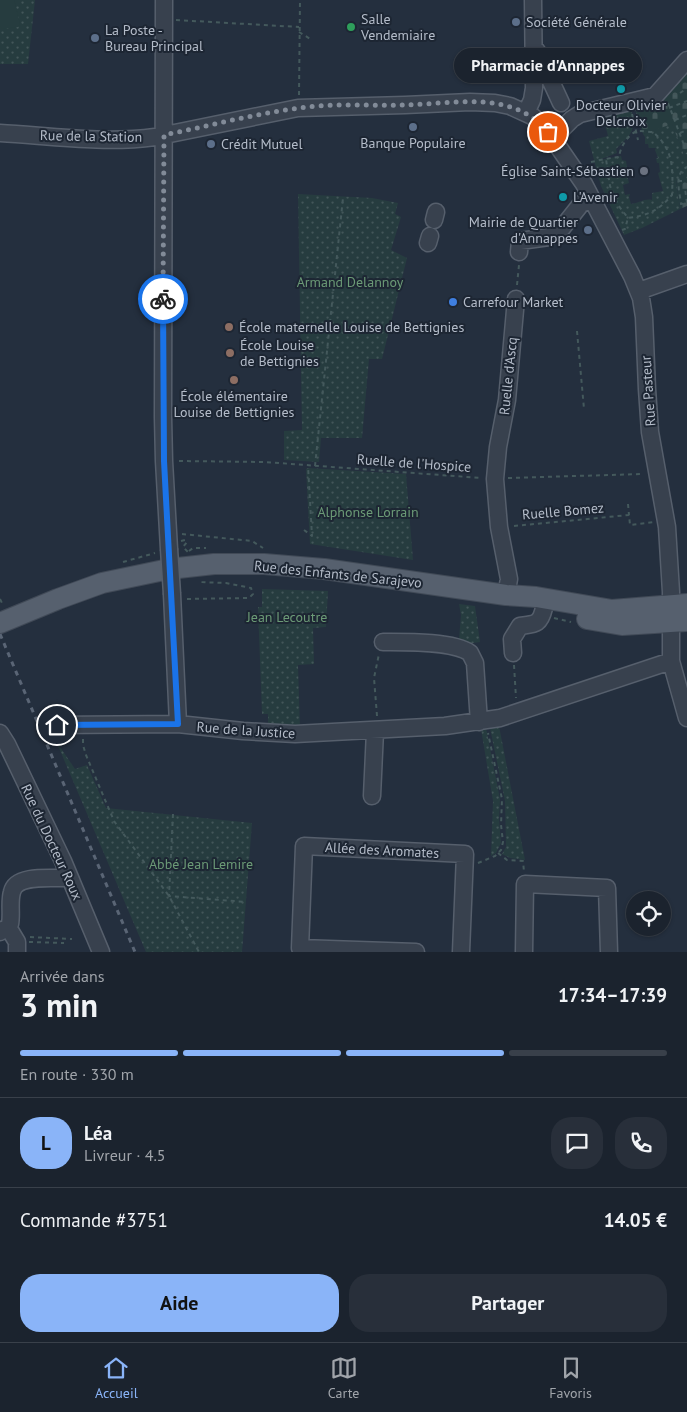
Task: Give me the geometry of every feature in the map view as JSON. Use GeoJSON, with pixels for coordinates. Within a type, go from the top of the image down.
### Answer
{"type":"FeatureCollection","features":[{"type":"Feature","properties":{"kind":"main road","name":"Rue des Enfants de Sarajevo"},"geometry":{"type":"LineString","coordinates":[[1,614],[58,599],[116,580],[169,569],[214,564],[264,564],[324,569],[506,595],[536,597],[612,610],[679,613]]}},
{"type":"Feature","properties":{"kind":"main road","name":"Rue des Enfants de Sarajevo"},"geometry":{"type":"LineString","coordinates":[[506,595],[544,608],[614,624],[679,613]]}},
{"type":"Feature","properties":{"kind":"street"},"geometry":{"type":"LineString","coordinates":[[526,112],[532,100],[534,88],[532,0]]}},
{"type":"Feature","properties":{"kind":"street"},"geometry":{"type":"LineString","coordinates":[[160,6],[164,135],[164,461],[178,724]]}},
{"type":"Feature","properties":{"kind":"street"},"geometry":{"type":"LineString","coordinates":[[534,44],[561,103]]}},
{"type":"Feature","properties":{"kind":"street"},"geometry":{"type":"LineString","coordinates":[[553,138],[578,115],[655,96],[687,60]]}},
{"type":"Feature","properties":{"kind":"street","name":"Rue de la Station"},"geometry":{"type":"LineString","coordinates":[[0,133],[121,140],[164,135],[298,108],[486,102],[510,106],[526,112]]}},
{"type":"Feature","properties":{"kind":"street","name":"Rue Pasteur"},"geometry":{"type":"LineString","coordinates":[[526,112],[539,121],[553,138],[589,194],[639,291],[644,317],[649,421],[666,520],[679,613],[671,661],[687,718]]}},
{"type":"Feature","properties":{"kind":"street"},"geometry":{"type":"LineString","coordinates":[[520,252],[520,241],[549,237],[562,228],[589,194]]}},
{"type":"Feature","properties":{"kind":"street"},"geometry":{"type":"LineString","coordinates":[[639,291],[687,274]]}},
{"type":"Feature","properties":{"kind":"street","name":"Ruelle d'Ascq"},"geometry":{"type":"LineString","coordinates":[[506,595],[509,579],[499,527],[495,479],[498,447],[507,400],[516,299]]}},
{"type":"Feature","properties":{"kind":"street"},"geometry":{"type":"LineString","coordinates":[[513,653],[512,639],[520,626],[536,624],[542,618],[544,608]]}},
{"type":"Feature","properties":{"kind":"street"},"geometry":{"type":"LineString","coordinates":[[383,642],[410,642],[455,647],[465,649],[470,653],[475,663],[482,722]]}},
{"type":"Feature","properties":{"kind":"street","name":"Rue de la Justice"},"geometry":{"type":"LineString","coordinates":[[57,725],[178,724],[261,733],[321,733],[445,726],[482,722],[518,713],[671,661]]}},
{"type":"Feature","properties":{"kind":"street"},"geometry":{"type":"LineString","coordinates":[[372,796],[376,730]]}},
{"type":"Feature","properties":{"kind":"street","name":"Rue du Docteur Roux"},"geometry":{"type":"LineString","coordinates":[[0,733],[7,744],[70,878],[101,952]]}},
{"type":"Feature","properties":{"kind":"street","name":"Allée des Aromates"},"geometry":{"type":"LineString","coordinates":[[416,952],[300,950],[304,846],[465,854],[461,952]]}},
{"type":"Feature","properties":{"kind":"street"},"geometry":{"type":"LineString","coordinates":[[21,947],[4,930],[11,922],[12,892],[17,883],[26,880],[70,878]]}},
{"type":"Feature","properties":{"kind":"street"},"geometry":{"type":"LineString","coordinates":[[524,952],[525,884],[607,888],[609,952]]}},
{"type":"Feature","properties":{"kind":"path"},"geometry":{"type":"LineString","coordinates":[[298,108],[300,0]]}},
{"type":"Feature","properties":{"kind":"path"},"geometry":{"type":"LineString","coordinates":[[160,6],[299,27]]}},
{"type":"Feature","properties":{"kind":"path"},"geometry":{"type":"LineString","coordinates":[[299,32],[312,40]]}},
{"type":"Feature","properties":{"kind":"path"},"geometry":{"type":"LineString","coordinates":[[668,96],[668,103],[687,154]]}},
{"type":"Feature","properties":{"kind":"path"},"geometry":{"type":"LineString","coordinates":[[670,108],[687,101]]}},
{"type":"Feature","properties":{"kind":"path"},"geometry":{"type":"LineString","coordinates":[[629,102],[638,140]]}},
{"type":"Feature","properties":{"kind":"path"},"geometry":{"type":"LineString","coordinates":[[674,120],[687,115]]}},
{"type":"Feature","properties":{"kind":"path"},"geometry":{"type":"LineString","coordinates":[[679,133],[687,130]]}},
{"type":"Feature","properties":{"kind":"path"},"geometry":{"type":"LineString","coordinates":[[591,162],[620,156],[620,149],[628,138],[636,132],[653,132],[660,139],[671,158],[672,195],[662,207],[646,215],[628,218]]}},
{"type":"Feature","properties":{"kind":"path"},"geometry":{"type":"LineString","coordinates":[[606,159],[610,186],[618,205],[628,218],[626,229]]}},
{"type":"Feature","properties":{"kind":"path"},"geometry":{"type":"LineString","coordinates":[[678,182],[684,181],[687,203],[681,204],[678,182],[680,172],[687,167]]}},
{"type":"Feature","properties":{"kind":"path"},"geometry":{"type":"LineString","coordinates":[[672,170],[679,175]]}},
{"type":"Feature","properties":{"kind":"path"},"geometry":{"type":"LineString","coordinates":[[315,466],[344,198]]}},
{"type":"Feature","properties":{"kind":"path"},"geometry":{"type":"LineString","coordinates":[[516,299],[520,252]]}},
{"type":"Feature","properties":{"kind":"path"},"geometry":{"type":"LineString","coordinates":[[577,331],[584,409]]}},
{"type":"Feature","properties":{"kind":"path","name":"Ruelle de l'Hospice"},"geometry":{"type":"LineString","coordinates":[[164,461],[265,462],[495,479],[652,474],[653,480],[658,479]]}},
{"type":"Feature","properties":{"kind":"path"},"geometry":{"type":"LineString","coordinates":[[304,530],[312,536],[308,465]]}},
{"type":"Feature","properties":{"kind":"path"},"geometry":{"type":"LineString","coordinates":[[628,504],[630,525],[666,520]]}},
{"type":"Feature","properties":{"kind":"path","name":"Ruelle Bomez"},"geometry":{"type":"LineString","coordinates":[[499,527],[629,515]]}},
{"type":"Feature","properties":{"kind":"path","name":"Rue des Enfants de Sarajevo"},"geometry":{"type":"LineString","coordinates":[[169,542],[181,534],[252,541],[265,549]]}},
{"type":"Feature","properties":{"kind":"path","name":"Rue des Enfants de Sarajevo"},"geometry":{"type":"LineString","coordinates":[[172,597],[249,598],[253,594],[251,588],[191,582]]}},
{"type":"Feature","properties":{"kind":"path"},"geometry":{"type":"LineString","coordinates":[[0,599],[1,614]]}},
{"type":"Feature","properties":{"kind":"path"},"geometry":{"type":"LineString","coordinates":[[376,730],[374,678],[383,642]]}},
{"type":"Feature","properties":{"kind":"path"},"geometry":{"type":"LineString","coordinates":[[513,653],[518,713]]}},
{"type":"Feature","properties":{"kind":"path"},"geometry":{"type":"LineString","coordinates":[[476,863],[490,859],[498,854],[503,842],[501,824],[502,799],[482,722]]}},
{"type":"Feature","properties":{"kind":"path"},"geometry":{"type":"LineString","coordinates":[[81,725],[83,745],[114,821],[169,896],[199,952]]}},
{"type":"Feature","properties":{"kind":"path"},"geometry":{"type":"LineString","coordinates":[[169,896],[173,814]]}},
{"type":"Feature","properties":{"kind":"path"},"geometry":{"type":"LineString","coordinates":[[498,854],[507,860],[523,861],[523,864]]}},
{"type":"Feature","properties":{"kind":"path"},"geometry":{"type":"LineString","coordinates":[[169,896],[246,902]]}},
{"type":"Feature","properties":{"kind":"path"},"geometry":{"type":"LineString","coordinates":[[26,937],[72,939]]}},
{"type":"Feature","properties":{"kind":"path"},"geometry":{"type":"LineString","coordinates":[[21,947],[64,943]]}},
{"type":"Feature","properties":{"kind":"green space"},"geometry":{"type":"Polygon","coordinates":[[[0,0],[35,0],[28,64],[0,64],[0,0]]]}},
{"type":"Feature","properties":{"kind":"green space"},"geometry":{"type":"Polygon","coordinates":[[[0,0],[14,0],[20,23],[18,27],[3,29],[0,26],[0,0]]]}},
{"type":"Feature","properties":{"kind":"green space"},"geometry":{"type":"Polygon","coordinates":[[[687,68],[687,162],[672,124],[643,134],[635,109],[664,102],[665,92],[687,68]]]}},
{"type":"Feature","properties":{"kind":"green space"},"geometry":{"type":"Polygon","coordinates":[[[631,109],[633,128],[631,132],[616,149],[617,153],[599,160],[621,156],[622,160],[626,161],[629,183],[623,185],[625,195],[630,194],[631,204],[652,200],[652,193],[663,191],[658,173],[660,172],[659,163],[657,163],[656,158],[658,158],[656,148],[649,148],[648,144],[645,144],[643,134],[672,123],[687,162],[687,179],[676,180],[680,209],[624,235],[601,186],[589,141],[608,136],[603,116],[631,109]]]}},
{"type":"Feature","properties":{"kind":"green space"},"geometry":{"type":"Polygon","coordinates":[[[676,179],[687,179],[687,206],[680,209],[676,179]]]}},
{"type":"Feature","properties":{"kind":"green space","name":"Armand Delannoy"},"geometry":{"type":"Polygon","coordinates":[[[298,194],[372,198],[398,203],[395,214],[401,217],[391,250],[407,258],[382,359],[369,359],[362,438],[321,438],[319,462],[284,460],[284,431],[302,430],[298,194]]]}},
{"type":"Feature","properties":{"kind":"green space","name":"Alphonse Lorrain"},"geometry":{"type":"Polygon","coordinates":[[[306,469],[406,474],[413,560],[310,544],[306,469]]]}},
{"type":"Feature","properties":{"kind":"green space","name":"Jean Lecoutre"},"geometry":{"type":"Polygon","coordinates":[[[262,589],[328,591],[326,627],[313,628],[314,664],[298,665],[300,728],[268,728],[268,714],[262,714],[258,607],[262,607],[262,589]]]}},
{"type":"Feature","properties":{"kind":"green space"},"geometry":{"type":"Polygon","coordinates":[[[459,604],[475,606],[480,642],[466,644],[459,639],[461,615],[459,604]]]}},
{"type":"Feature","properties":{"kind":"green space"},"geometry":{"type":"Polygon","coordinates":[[[499,726],[525,860],[510,858],[502,854],[506,847],[505,801],[490,728],[499,726]]]}},
{"type":"Feature","properties":{"kind":"green space"},"geometry":{"type":"Polygon","coordinates":[[[486,728],[500,799],[501,843],[496,853],[491,856],[493,801],[481,729],[486,728]]]}},
{"type":"Feature","properties":{"kind":"green space","name":"Abbé Jean Lemire"},"geometry":{"type":"Polygon","coordinates":[[[56,741],[75,769],[87,765],[106,808],[252,823],[242,952],[146,952],[56,741]]]}},
{"type":"Feature","properties":{"kind":"railway"},"geometry":{"type":"LineString","coordinates":[[0,634],[135,952]]}},
{"type":"Feature","properties":{"kind":"way so far"},"geometry":{"type":"LineString","coordinates":[[163,299],[164,135],[266,114],[316,106],[470,102],[504,104],[517,108],[539,121],[548,132]]}},
{"type":"Feature","properties":{"kind":"place","name":"Société Générale"},"geometry":{"type":"Point","coordinates":[516,22]}},
{"type":"Feature","properties":{"kind":"place","name":"Salle Vendemiaire"},"geometry":{"type":"Point","coordinates":[351,27]}},
{"type":"Feature","properties":{"kind":"place","name":"La Poste - Bureau Principal"},"geometry":{"type":"Point","coordinates":[95,38]}},
{"type":"Feature","properties":{"kind":"place","name":"Docteur Olivier Delcroix"},"geometry":{"type":"Point","coordinates":[621,89]}},
{"type":"Feature","properties":{"kind":"place","name":"Banque Populaire"},"geometry":{"type":"Point","coordinates":[413,127]}},
{"type":"Feature","properties":{"kind":"place","name":"Pharmacie d'Annappes"},"geometry":{"type":"Point","coordinates":[548,132]}},
{"type":"Feature","properties":{"kind":"place","name":"Crédit Mutuel"},"geometry":{"type":"Point","coordinates":[211,144]}},
{"type":"Feature","properties":{"kind":"place","name":"Église Saint-Sébastien"},"geometry":{"type":"Point","coordinates":[644,171]}},
{"type":"Feature","properties":{"kind":"place","name":"L'Avenir"},"geometry":{"type":"Point","coordinates":[563,197]}},
{"type":"Feature","properties":{"kind":"place","name":"Mairie de Quartier d'Annappes"},"geometry":{"type":"Point","coordinates":[588,230]}},
{"type":"Feature","properties":{"kind":"place","name":"Carrefour Market"},"geometry":{"type":"Point","coordinates":[453,302]}},
{"type":"Feature","properties":{"kind":"place","name":"École maternelle Louise de Bettignies"},"geometry":{"type":"Point","coordinates":[229,327]}},
{"type":"Feature","properties":{"kind":"place","name":"École Louise de Bettignies"},"geometry":{"type":"Point","coordinates":[230,353]}},
{"type":"Feature","properties":{"kind":"place","name":"École élémentaire Louise de Bettignies"},"geometry":{"type":"Point","coordinates":[234,380]}},
{"type":"Feature","properties":{"kind":"route"},"geometry":{"type":"LineString","coordinates":[[57,725],[178,724],[164,461],[163,299]]}}]}
